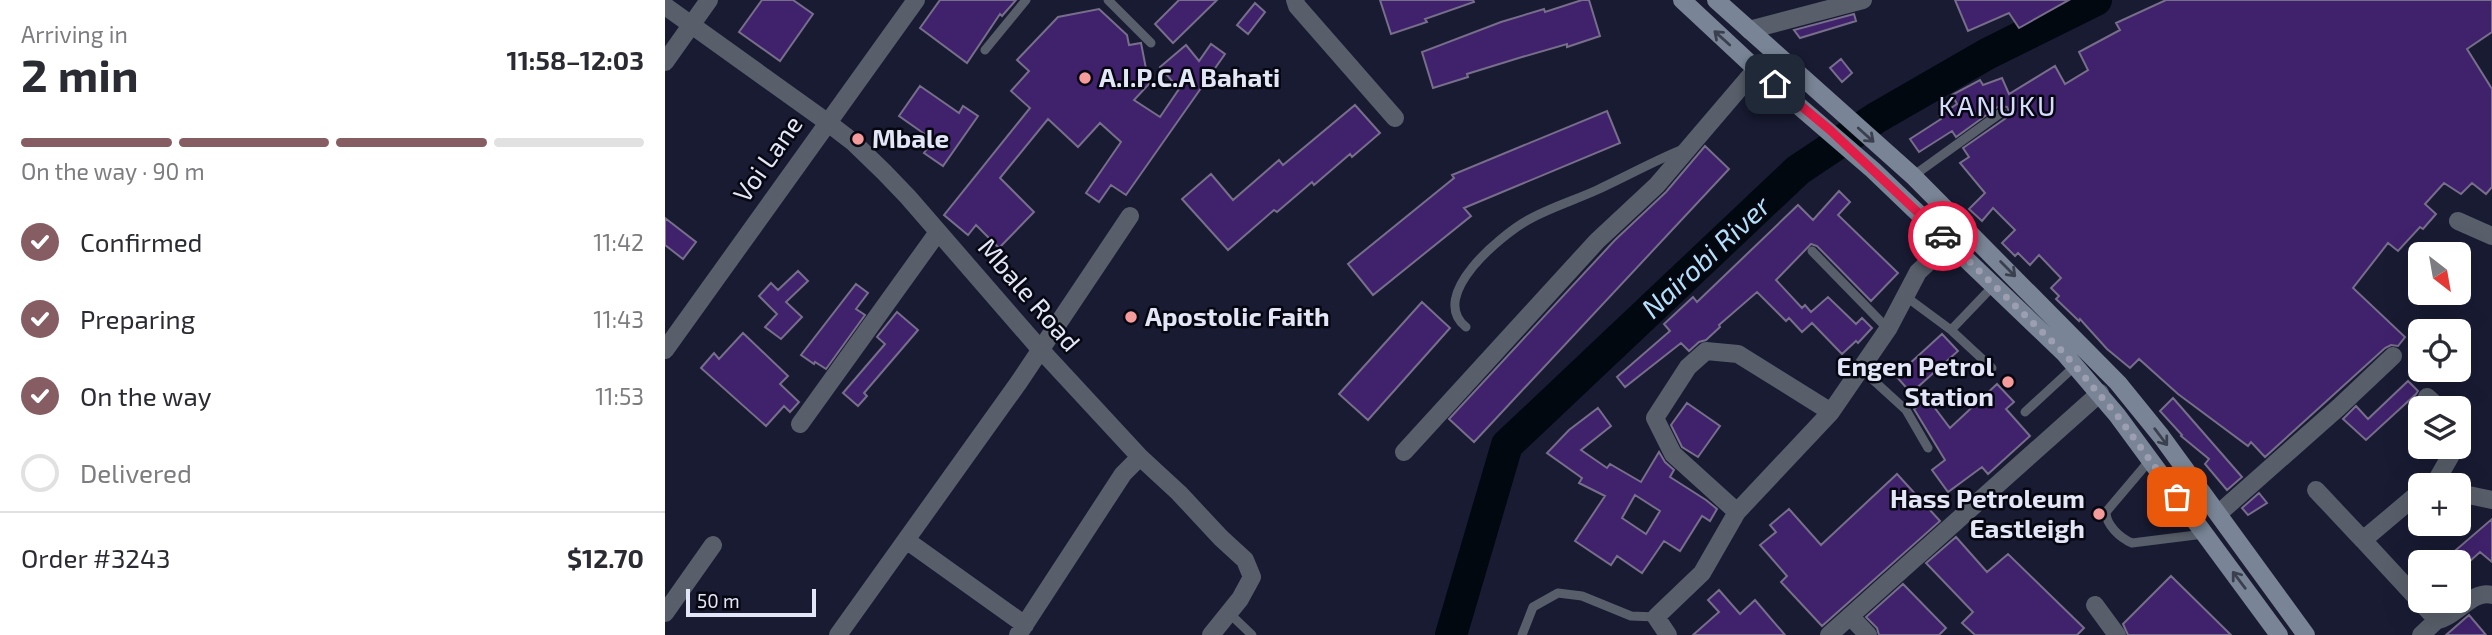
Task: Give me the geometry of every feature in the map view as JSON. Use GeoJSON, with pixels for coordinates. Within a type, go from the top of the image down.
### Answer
{"type":"FeatureCollection","features":[{"type":"Feature","properties":{"kind":"main road"},"geometry":{"type":"LineString","coordinates":[[1682,0],[1756,69],[1830,130],[1873,170],[1994,284],[2075,366],[2150,460],[2279,635]]}},
{"type":"Feature","properties":{"kind":"main road"},"geometry":{"type":"LineString","coordinates":[[1716,0],[1913,176],[2118,383],[2161,436],[2306,635]]}},
{"type":"Feature","properties":{"kind":"street"},"geometry":{"type":"LineString","coordinates":[[665,61],[709,0]]}},
{"type":"Feature","properties":{"kind":"street","name":"Voi Lane"},"geometry":{"type":"LineString","coordinates":[[665,350],[916,0]]}},
{"type":"Feature","properties":{"kind":"street"},"geometry":{"type":"LineString","coordinates":[[1295,0],[1297,6],[1395,118]]}},
{"type":"Feature","properties":{"kind":"street"},"geometry":{"type":"LineString","coordinates":[[1749,30],[1863,0]]}},
{"type":"Feature","properties":{"kind":"street","name":"Mbale Road"},"geometry":{"type":"LineString","coordinates":[[665,6],[853,142],[884,172],[1140,457],[1245,560],[1252,577],[1240,599],[1211,635]]}},
{"type":"Feature","properties":{"kind":"street"},"geometry":{"type":"LineString","coordinates":[[1404,452],[1597,241],[1657,185],[1756,69]]}},
{"type":"Feature","properties":{"kind":"street"},"geometry":{"type":"LineString","coordinates":[[838,635],[1041,349],[1130,216]]}},
{"type":"Feature","properties":{"kind":"street"},"geometry":{"type":"LineString","coordinates":[[2458,221],[2492,236]]}},
{"type":"Feature","properties":{"kind":"street"},"geometry":{"type":"LineString","coordinates":[[800,424],[938,232]]}},
{"type":"Feature","properties":{"kind":"street"},"geometry":{"type":"LineString","coordinates":[[1668,635],[1656,617],[1702,573],[1737,512],[1831,412],[1888,329],[1918,272],[1950,242]]}},
{"type":"Feature","properties":{"kind":"street"},"geometry":{"type":"LineString","coordinates":[[1737,512],[1673,454],[1655,418],[1688,367],[1706,351],[1738,354],[1831,412]]}},
{"type":"Feature","properties":{"kind":"street"},"geometry":{"type":"LineString","coordinates":[[2218,514],[2393,356]]}},
{"type":"Feature","properties":{"kind":"street"},"geometry":{"type":"LineString","coordinates":[[1829,635],[2099,393]]}},
{"type":"Feature","properties":{"kind":"street"},"geometry":{"type":"LineString","coordinates":[[907,540],[1021,630],[1123,474],[1140,457]]}},
{"type":"Feature","properties":{"kind":"street"},"geometry":{"type":"LineString","coordinates":[[2316,491],[2437,620]]}},
{"type":"Feature","properties":{"kind":"street"},"geometry":{"type":"LineString","coordinates":[[2471,496],[2492,500]]}},
{"type":"Feature","properties":{"kind":"street"},"geometry":{"type":"LineString","coordinates":[[2363,540],[2408,502]]}},
{"type":"Feature","properties":{"kind":"street"},"geometry":{"type":"LineString","coordinates":[[665,612],[713,545]]}},
{"type":"Feature","properties":{"kind":"street"},"geometry":{"type":"LineString","coordinates":[[2421,635],[2437,620],[2444,619],[2480,595],[2492,595]]}},
{"type":"Feature","properties":{"kind":"street"},"geometry":{"type":"LineString","coordinates":[[2095,605],[2117,635]]}},
{"type":"Feature","properties":{"kind":"street"},"geometry":{"type":"LineString","coordinates":[[1850,616],[1868,635]]}},
{"type":"Feature","properties":{"kind":"lane"},"geometry":{"type":"LineString","coordinates":[[985,50],[1026,0]]}},
{"type":"Feature","properties":{"kind":"lane"},"geometry":{"type":"LineString","coordinates":[[1112,1],[1151,43]]}},
{"type":"Feature","properties":{"kind":"lane"},"geometry":{"type":"LineString","coordinates":[[1913,176],[2002,112]]}},
{"type":"Feature","properties":{"kind":"lane"},"geometry":{"type":"LineString","coordinates":[[1466,327],[1460,322],[1454,305],[1458,288],[1481,258],[1527,220],[1689,147]]}},
{"type":"Feature","properties":{"kind":"lane"},"geometry":{"type":"LineString","coordinates":[[1812,251],[1888,329]]}},
{"type":"Feature","properties":{"kind":"lane"},"geometry":{"type":"LineString","coordinates":[[1951,330],[1994,284]]}},
{"type":"Feature","properties":{"kind":"lane"},"geometry":{"type":"LineString","coordinates":[[1905,296],[1951,330],[1992,368]]}},
{"type":"Feature","properties":{"kind":"lane"},"geometry":{"type":"LineString","coordinates":[[2025,412],[2075,366]]}},
{"type":"Feature","properties":{"kind":"lane"},"geometry":{"type":"LineString","coordinates":[[1861,369],[1906,410],[1927,448]]}},
{"type":"Feature","properties":{"kind":"lane"},"geometry":{"type":"LineString","coordinates":[[2150,460],[2106,512],[2109,525],[2126,540],[2139,544],[2204,534]]}},
{"type":"Feature","properties":{"kind":"lane"},"geometry":{"type":"LineString","coordinates":[[1523,635],[1533,607],[1558,593],[1582,596],[1632,616],[1656,617]]}},
{"type":"Feature","properties":{"kind":"lane"},"geometry":{"type":"LineString","coordinates":[[1229,613],[1252,635]]}},
{"type":"Feature","properties":{"kind":"building"},"geometry":{"type":"Polygon","coordinates":[[[762,0],[793,0],[813,14],[780,61],[739,32],[762,0]]]}},
{"type":"Feature","properties":{"kind":"building"},"geometry":{"type":"Polygon","coordinates":[[[940,0],[1016,0],[1002,16],[1000,14],[967,63],[920,28],[940,0]]]}},
{"type":"Feature","properties":{"kind":"building"},"geometry":{"type":"Polygon","coordinates":[[[1179,0],[1217,0],[1173,43],[1155,24],[1179,0]]]}},
{"type":"Feature","properties":{"kind":"building"},"geometry":{"type":"Polygon","coordinates":[[[1380,0],[1473,0],[1474,2],[1391,34],[1380,0]]]}},
{"type":"Feature","properties":{"kind":"building"},"geometry":{"type":"Polygon","coordinates":[[[1589,0],[1600,36],[1467,74],[1468,77],[1433,88],[1422,52],[1501,22],[1589,0]]]}},
{"type":"Feature","properties":{"kind":"building"},"geometry":{"type":"Polygon","coordinates":[[[1955,0],[2069,0],[2019,28],[2009,13],[1968,31],[1955,0]]]}},
{"type":"Feature","properties":{"kind":"building"},"geometry":{"type":"Polygon","coordinates":[[[2166,0],[2492,0],[2492,32],[2467,49],[2492,89],[2492,187],[2486,194],[2472,183],[2461,194],[2444,183],[2425,204],[2436,214],[2423,229],[2420,227],[2398,251],[2388,243],[2353,288],[2405,337],[2398,346],[2385,348],[2265,457],[2251,442],[2248,446],[2178,394],[2139,359],[2130,368],[2107,349],[2080,319],[2079,321],[2056,299],[2059,296],[2051,288],[2061,278],[2039,255],[2030,265],[2018,253],[2015,256],[2002,243],[2015,230],[1993,208],[1982,221],[1969,209],[1985,193],[1960,163],[1969,157],[1963,148],[2006,118],[2009,112],[2007,107],[1999,106],[1956,137],[1952,131],[1919,152],[1910,139],[1941,119],[1939,116],[1957,104],[1952,95],[1980,80],[1983,85],[2002,78],[2009,94],[2055,66],[2065,84],[2088,70],[2079,52],[2120,30],[2116,23],[2166,0]]]}},
{"type":"Feature","properties":{"kind":"building"},"geometry":{"type":"Polygon","coordinates":[[[1255,3],[1265,12],[1248,34],[1237,25],[1255,3]]]}},
{"type":"Feature","properties":{"kind":"building"},"geometry":{"type":"Polygon","coordinates":[[[1099,9],[1127,35],[1129,45],[1141,43],[1149,84],[1134,100],[1160,117],[1179,89],[1160,67],[1186,45],[1199,61],[1211,44],[1225,54],[1126,195],[1111,185],[1099,202],[1086,193],[1121,142],[1100,123],[1078,147],[1048,119],[1000,178],[1034,212],[999,248],[976,225],[968,235],[944,215],[1030,108],[1011,91],[1029,71],[1017,60],[1058,17],[1099,9]]]}},
{"type":"Feature","properties":{"kind":"building"},"geometry":{"type":"Polygon","coordinates":[[[1854,14],[1856,21],[1800,38],[1794,30],[1854,14]]]}},
{"type":"Feature","properties":{"kind":"building"},"geometry":{"type":"Polygon","coordinates":[[[1841,59],[1852,73],[1842,82],[1830,68],[1841,59]]]}},
{"type":"Feature","properties":{"kind":"building"},"geometry":{"type":"Polygon","coordinates":[[[920,86],[959,113],[963,106],[978,116],[943,166],[924,153],[933,140],[899,116],[920,86]]]}},
{"type":"Feature","properties":{"kind":"building"},"geometry":{"type":"Polygon","coordinates":[[[1355,105],[1380,133],[1314,185],[1312,182],[1277,212],[1274,210],[1228,250],[1182,199],[1211,174],[1233,200],[1279,160],[1283,165],[1355,105]]]}},
{"type":"Feature","properties":{"kind":"building"},"geometry":{"type":"Polygon","coordinates":[[[1607,111],[1620,143],[1464,208],[1471,216],[1373,295],[1348,264],[1454,178],[1452,175],[1607,111]]]}},
{"type":"Feature","properties":{"kind":"building"},"geometry":{"type":"Polygon","coordinates":[[[1705,146],[1729,169],[1474,442],[1449,419],[1615,240],[1666,192],[1705,146]]]}},
{"type":"Feature","properties":{"kind":"building"},"geometry":{"type":"Polygon","coordinates":[[[1839,191],[1850,202],[1838,215],[1898,273],[1871,301],[1817,246],[1811,244],[1776,280],[1802,308],[1805,305],[1811,312],[1828,297],[1856,324],[1862,318],[1872,328],[1858,343],[1856,341],[1842,354],[1812,323],[1802,332],[1789,318],[1786,321],[1757,292],[1706,340],[1699,342],[1689,351],[1681,343],[1625,387],[1617,377],[1670,331],[1664,324],[1693,297],[1697,302],[1798,205],[1813,220],[1839,191]]]}},
{"type":"Feature","properties":{"kind":"building"},"geometry":{"type":"Polygon","coordinates":[[[665,218],[696,242],[683,259],[665,245],[665,218]]]}},
{"type":"Feature","properties":{"kind":"building"},"geometry":{"type":"Polygon","coordinates":[[[798,271],[808,281],[786,302],[802,317],[781,339],[765,327],[777,314],[759,296],[771,283],[778,290],[798,271]]]}},
{"type":"Feature","properties":{"kind":"building"},"geometry":{"type":"Polygon","coordinates":[[[856,284],[868,293],[856,309],[865,315],[826,369],[815,362],[814,364],[801,355],[856,284]]]}},
{"type":"Feature","properties":{"kind":"building"},"geometry":{"type":"Polygon","coordinates":[[[1422,302],[1450,328],[1368,420],[1339,394],[1422,302]]]}},
{"type":"Feature","properties":{"kind":"building"},"geometry":{"type":"Polygon","coordinates":[[[897,312],[918,330],[864,393],[867,396],[858,406],[843,393],[885,344],[877,337],[897,312]]]}},
{"type":"Feature","properties":{"kind":"building"},"geometry":{"type":"Polygon","coordinates":[[[743,333],[788,376],[780,384],[799,402],[790,412],[784,406],[766,426],[701,368],[714,353],[719,359],[743,333]]]}},
{"type":"Feature","properties":{"kind":"building"},"geometry":{"type":"Polygon","coordinates":[[[1942,334],[1958,351],[1911,393],[1896,376],[1942,334]]]}},
{"type":"Feature","properties":{"kind":"building"},"geometry":{"type":"Polygon","coordinates":[[[2408,381],[2418,391],[2414,396],[2408,396],[2408,401],[2366,440],[2343,419],[2356,406],[2368,419],[2408,381]]]}},
{"type":"Feature","properties":{"kind":"building"},"geometry":{"type":"Polygon","coordinates":[[[1997,384],[2014,402],[2006,409],[2030,436],[1988,474],[1982,467],[1948,492],[1932,470],[1945,460],[1914,409],[1928,399],[1950,428],[1997,384]]]}},
{"type":"Feature","properties":{"kind":"building"},"geometry":{"type":"Polygon","coordinates":[[[2173,398],[2242,477],[2227,490],[2205,464],[2209,459],[2181,436],[2160,411],[2173,398]]]}},
{"type":"Feature","properties":{"kind":"building"},"geometry":{"type":"Polygon","coordinates":[[[1687,403],[1720,426],[1698,457],[1682,447],[1671,425],[1687,403]]]}},
{"type":"Feature","properties":{"kind":"building"},"geometry":{"type":"Polygon","coordinates":[[[1598,408],[1611,426],[1581,450],[1607,468],[1610,464],[1641,482],[1659,452],[1674,470],[1670,477],[1717,509],[1710,521],[1702,516],[1680,551],[1664,541],[1642,573],[1617,556],[1611,565],[1575,541],[1605,496],[1579,483],[1582,478],[1547,453],[1569,430],[1598,408]],[[1635,495],[1622,518],[1646,534],[1660,511],[1635,495]]]}},
{"type":"Feature","properties":{"kind":"building"},"geometry":{"type":"Polygon","coordinates":[[[1897,474],[1940,521],[1822,626],[1781,582],[1787,576],[1760,545],[1776,532],[1770,525],[1789,509],[1821,545],[1897,474]]]}},
{"type":"Feature","properties":{"kind":"building"},"geometry":{"type":"Polygon","coordinates":[[[2259,493],[2267,503],[2248,515],[2242,508],[2259,493]]]}},
{"type":"Feature","properties":{"kind":"building"},"geometry":{"type":"Polygon","coordinates":[[[2492,519],[2492,562],[2480,552],[2471,560],[2471,550],[2456,550],[2492,519]]]}},
{"type":"Feature","properties":{"kind":"building"},"geometry":{"type":"Polygon","coordinates":[[[1956,537],[1987,572],[2008,554],[2084,628],[2077,635],[1975,635],[1962,623],[1973,612],[1926,563],[1956,537]]]}},
{"type":"Feature","properties":{"kind":"building"},"geometry":{"type":"Polygon","coordinates":[[[2171,576],[2231,635],[2128,635],[2123,624],[2171,576]]]}},
{"type":"Feature","properties":{"kind":"building"},"geometry":{"type":"Polygon","coordinates":[[[1903,584],[1946,628],[1939,635],[1879,635],[1877,628],[1866,617],[1903,584]]]}},
{"type":"Feature","properties":{"kind":"building"},"geometry":{"type":"Polygon","coordinates":[[[1719,590],[1740,614],[1755,600],[1785,635],[1693,635],[1719,612],[1708,600],[1719,590]]]}},
{"type":"Feature","properties":{"kind":"building"},"geometry":{"type":"Polygon","coordinates":[[[2469,615],[2486,635],[2446,635],[2469,615]]]}},
{"type":"Feature","properties":{"kind":"waterway","name":"Nairobi River"},"geometry":{"type":"LineString","coordinates":[[1451,635],[1507,445],[1798,170],[1876,118],[1987,54],[2096,0]]}},
{"type":"Feature","properties":{"kind":"way so far"},"geometry":{"type":"LineString","coordinates":[[1943,236],[2064,353],[2117,415],[2177,497]]}},
{"type":"Feature","properties":{"kind":"place","name":"A.I.P.C.A Bahati"},"geometry":{"type":"Point","coordinates":[1085,78]}},
{"type":"Feature","properties":{"kind":"place","name":"Mbale"},"geometry":{"type":"Point","coordinates":[858,139]}},
{"type":"Feature","properties":{"kind":"place","name":"Apostolic Faith"},"geometry":{"type":"Point","coordinates":[1131,317]}},
{"type":"Feature","properties":{"kind":"place","name":"Engen Petrol Station"},"geometry":{"type":"Point","coordinates":[2008,382]}},
{"type":"Feature","properties":{"kind":"place","name":"Hass Petroleum Eastleigh"},"geometry":{"type":"Point","coordinates":[2099,514]}},
{"type":"Feature","properties":{"kind":"district","name":"KANUKU"},"geometry":{"type":"Point","coordinates":[1998,106]}},
{"type":"Feature","properties":{"kind":"route"},"geometry":{"type":"LineString","coordinates":[[1775,84],[1830,130],[1943,236]]}}]}
